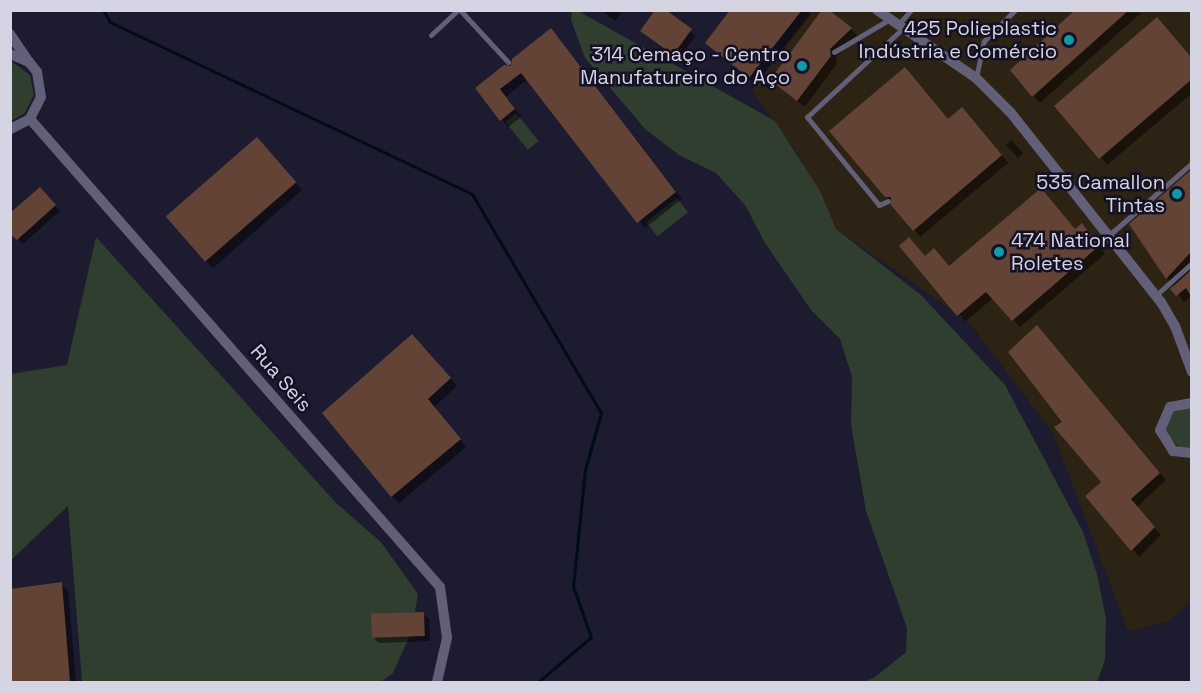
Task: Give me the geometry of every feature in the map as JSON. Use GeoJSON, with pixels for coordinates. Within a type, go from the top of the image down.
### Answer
{"type":"FeatureCollection","features":[{"type":"Feature","properties":{"kind":"street"},"geometry":{"type":"LineString","coordinates":[[877,10],[976,78],[1011,113],[1156,295],[1188,350],[1191,372]]}},
{"type":"Feature","properties":{"kind":"street"},"geometry":{"type":"LineString","coordinates":[[10,34],[41,84],[38,108],[30,118],[10,129]]}},
{"type":"Feature","properties":{"kind":"street"},"geometry":{"type":"LineString","coordinates":[[10,54],[29,62]]}},
{"type":"Feature","properties":{"kind":"street","name":"Rua Seis"},"geometry":{"type":"LineString","coordinates":[[30,118],[441,587],[447,638],[437,682]]}},
{"type":"Feature","properties":{"kind":"street"},"geometry":{"type":"LineString","coordinates":[[1191,403],[1170,407],[1160,430],[1173,451],[1191,453]]}},
{"type":"Feature","properties":{"kind":"lane"},"geometry":{"type":"LineString","coordinates":[[431,35],[459,10],[508,62]]}},
{"type":"Feature","properties":{"kind":"lane"},"geometry":{"type":"LineString","coordinates":[[888,201],[879,206],[807,117],[911,10]]}},
{"type":"Feature","properties":{"kind":"lane"},"geometry":{"type":"LineString","coordinates":[[976,78],[984,41],[1015,10]]}},
{"type":"Feature","properties":{"kind":"lane"},"geometry":{"type":"LineString","coordinates":[[834,52],[897,24]]}},
{"type":"Feature","properties":{"kind":"lane"},"geometry":{"type":"LineString","coordinates":[[1108,236],[1191,163]]}},
{"type":"Feature","properties":{"kind":"lane"},"geometry":{"type":"LineString","coordinates":[[1156,295],[1191,263]]}},
{"type":"Feature","properties":{"kind":"shaded area"},"geometry":{"type":"Polygon","coordinates":[[[810,11],[1191,11],[1192,600],[1168,622],[1128,631],[1053,433],[969,322],[836,229],[799,156],[752,90],[810,11]]]}},
{"type":"Feature","properties":{"kind":"green space"},"geometry":{"type":"Polygon","coordinates":[[[572,11],[578,11],[775,121],[820,191],[836,229],[921,295],[1005,385],[1083,532],[1097,574],[1106,618],[1105,660],[1097,682],[862,682],[874,678],[906,652],[907,628],[866,511],[851,425],[852,377],[840,339],[811,310],[765,243],[745,205],[716,173],[679,155],[645,129],[585,58],[571,20],[572,11]]]}},
{"type":"Feature","properties":{"kind":"green space"},"geometry":{"type":"Polygon","coordinates":[[[11,61],[30,75],[34,95],[25,113],[11,121],[11,61]]]}},
{"type":"Feature","properties":{"kind":"green space"},"geometry":{"type":"Polygon","coordinates":[[[516,113],[539,141],[528,150],[505,122],[516,113]]]}},
{"type":"Feature","properties":{"kind":"green space"},"geometry":{"type":"Polygon","coordinates":[[[677,198],[688,212],[657,236],[646,222],[677,198]]]}},
{"type":"Feature","properties":{"kind":"green space"},"geometry":{"type":"Polygon","coordinates":[[[96,237],[336,503],[381,542],[418,594],[411,633],[393,673],[381,682],[82,682],[68,506],[11,560],[11,374],[67,365],[96,237]]]}},
{"type":"Feature","properties":{"kind":"green space"},"geometry":{"type":"Polygon","coordinates":[[[1191,408],[1191,447],[1181,448],[1166,435],[1166,422],[1173,411],[1191,408]]]}},
{"type":"Feature","properties":{"kind":"building"},"geometry":{"type":"Polygon","coordinates":[[[655,10],[666,10],[692,29],[673,55],[640,31],[655,10]]]}},
{"type":"Feature","properties":{"kind":"building"},"geometry":{"type":"Polygon","coordinates":[[[730,10],[802,10],[749,78],[705,43],[730,10]]]}},
{"type":"Feature","properties":{"kind":"building","name":"314 Cemaço - Centro Manufatureiro do Aço"},"geometry":{"type":"Polygon","coordinates":[[[822,10],[829,10],[852,28],[830,49],[831,56],[797,101],[770,80],[822,10]]]}},
{"type":"Feature","properties":{"kind":"building","name":"425 Polieplastic Indústria e Comércio"},"geometry":{"type":"Polygon","coordinates":[[[1075,10],[1129,10],[1032,97],[1010,70],[1075,10]]]}},
{"type":"Feature","properties":{"kind":"building"},"geometry":{"type":"Polygon","coordinates":[[[1157,17],[1191,57],[1191,80],[1099,159],[1054,106],[1157,17]]]}},
{"type":"Feature","properties":{"kind":"building"},"geometry":{"type":"Polygon","coordinates":[[[551,28],[676,192],[637,223],[521,73],[500,89],[515,109],[500,121],[475,88],[504,65],[511,66],[512,59],[551,28]]]}},
{"type":"Feature","properties":{"kind":"building"},"geometry":{"type":"Polygon","coordinates":[[[905,67],[948,119],[962,107],[1002,155],[913,231],[891,205],[891,197],[885,197],[829,131],[905,67]]]}},
{"type":"Feature","properties":{"kind":"building"},"geometry":{"type":"Polygon","coordinates":[[[257,137],[296,182],[205,262],[166,216],[257,137]]]}},
{"type":"Feature","properties":{"kind":"building","name":"535 Camallon Tintas"},"geometry":{"type":"Polygon","coordinates":[[[1191,170],[1191,252],[1166,279],[1129,224],[1191,170]]]}},
{"type":"Feature","properties":{"kind":"building"},"geometry":{"type":"Polygon","coordinates":[[[40,187],[56,205],[17,240],[10,234],[10,213],[40,187]]]}},
{"type":"Feature","properties":{"kind":"building","name":"474 National Roletes"},"geometry":{"type":"Polygon","coordinates":[[[1041,188],[1075,229],[1082,223],[1099,246],[1012,321],[986,292],[957,316],[899,246],[909,237],[925,256],[934,248],[949,266],[1041,188]]]}},
{"type":"Feature","properties":{"kind":"building"},"geometry":{"type":"Polygon","coordinates":[[[1190,271],[1191,296],[1186,288],[1176,296],[1170,289],[1190,271]]]}},
{"type":"Feature","properties":{"kind":"building"},"geometry":{"type":"Polygon","coordinates":[[[1037,325],[1160,473],[1131,499],[1155,527],[1131,551],[1085,496],[1101,482],[1054,427],[1062,422],[1008,352],[1037,325]]]}},
{"type":"Feature","properties":{"kind":"building"},"geometry":{"type":"Polygon","coordinates":[[[412,334],[451,378],[428,399],[461,439],[391,497],[322,413],[412,334]]]}},
{"type":"Feature","properties":{"kind":"building"},"geometry":{"type":"Polygon","coordinates":[[[62,582],[70,682],[10,682],[10,589],[62,582]]]}},
{"type":"Feature","properties":{"kind":"building"},"geometry":{"type":"Polygon","coordinates":[[[424,612],[425,636],[372,638],[371,614],[424,612]]]}},
{"type":"Feature","properties":{"kind":"waterway"},"geometry":{"type":"LineString","coordinates":[[103,10],[110,22],[472,194],[601,413],[585,470],[573,586],[591,637],[538,682]]}},
{"type":"Feature","properties":{"kind":"place","name":"425 Polieplastic Indústria e Comércio"},"geometry":{"type":"Point","coordinates":[1069,40]}},
{"type":"Feature","properties":{"kind":"place","name":"314 Cemaço - Centro Manufatureiro do Aço"},"geometry":{"type":"Point","coordinates":[802,66]}},
{"type":"Feature","properties":{"kind":"place","name":"535 Camallon Tintas"},"geometry":{"type":"Point","coordinates":[1177,194]}},
{"type":"Feature","properties":{"kind":"place","name":"474 National Roletes"},"geometry":{"type":"Point","coordinates":[999,252]}}]}
